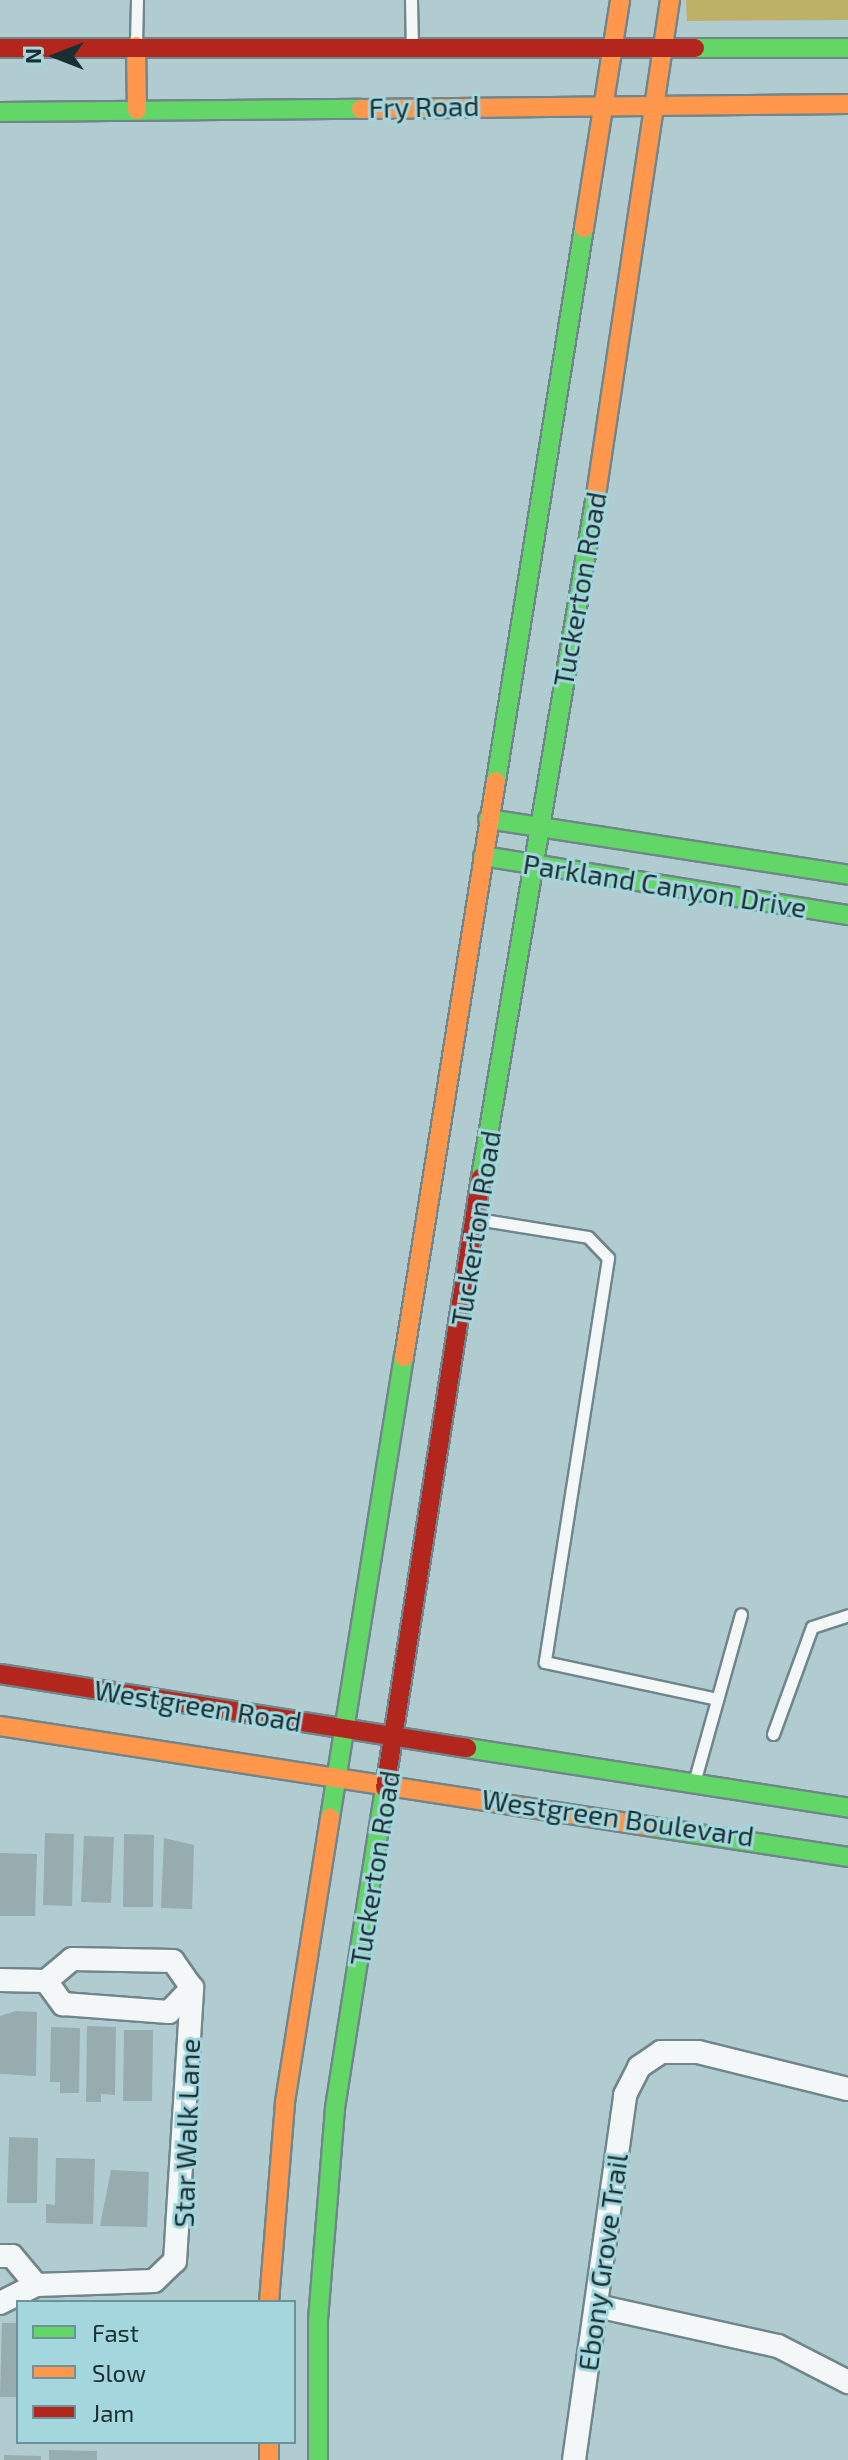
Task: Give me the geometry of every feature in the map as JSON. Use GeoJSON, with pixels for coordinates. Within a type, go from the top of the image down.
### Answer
{"type":"FeatureCollection","features":[{"type":"Feature","properties":{"kind":"main road","name":"Tuckerton Road"},"geometry":{"type":"LineString","coordinates":[[269,2300],[285,2102],[343,1774],[488,819],[620,0]]}},
{"type":"Feature","properties":{"kind":"main road","name":"Tuckerton Road"},"geometry":{"type":"LineString","coordinates":[[318,2460],[318,2320],[335,2108],[477,1219],[536,826],[605,447],[670,0]]}},
{"type":"Feature","properties":{"kind":"main road"},"geometry":{"type":"LineString","coordinates":[[136,46],[137,110]]}},
{"type":"Feature","properties":{"kind":"main road","name":"Fry Road"},"geometry":{"type":"LineString","coordinates":[[0,48],[848,48]]}},
{"type":"Feature","properties":{"kind":"main road","name":"Fry Road"},"geometry":{"type":"LineString","coordinates":[[0,112],[848,104]]}},
{"type":"Feature","properties":{"kind":"main road","name":"Parkland Canyon Drive"},"geometry":{"type":"LineString","coordinates":[[488,819],[848,875]]}},
{"type":"Feature","properties":{"kind":"main road","name":"Parkland Canyon Drive"},"geometry":{"type":"LineString","coordinates":[[483,856],[848,915]]}},
{"type":"Feature","properties":{"kind":"main road","name":"Westgreen Road"},"geometry":{"type":"LineString","coordinates":[[0,1674],[395,1735]]}},
{"type":"Feature","properties":{"kind":"main road","name":"Westgreen Road"},"geometry":{"type":"LineString","coordinates":[[0,1726],[388,1783]]}},
{"type":"Feature","properties":{"kind":"main road","name":"Westgreen Boulevard"},"geometry":{"type":"LineString","coordinates":[[395,1735],[695,1779],[848,1808]]}},
{"type":"Feature","properties":{"kind":"main road","name":"Westgreen Boulevard"},"geometry":{"type":"LineString","coordinates":[[388,1783],[848,1857]]}},
{"type":"Feature","properties":{"kind":"street"},"geometry":{"type":"LineString","coordinates":[[0,1980],[46,1981],[72,1959],[173,1961],[192,1988],[169,2012],[63,2004],[46,1981]]}},
{"type":"Feature","properties":{"kind":"street","name":"Star Walk Lane"},"geometry":{"type":"LineString","coordinates":[[36,2285],[139,2284],[166,2273],[182,2242],[192,1988]]}},
{"type":"Feature","properties":{"kind":"street","name":"Ebony Grove Trail"},"geometry":{"type":"LineString","coordinates":[[574,2460],[625,2095],[639,2067],[661,2052],[698,2052],[848,2089]]}},
{"type":"Feature","properties":{"kind":"street"},"geometry":{"type":"LineString","coordinates":[[0,2256],[12,2256],[36,2285],[0,2303]]}},
{"type":"Feature","properties":{"kind":"street"},"geometry":{"type":"LineString","coordinates":[[597,2306],[778,2346],[848,2382]]}},
{"type":"Feature","properties":{"kind":"lane"},"geometry":{"type":"LineString","coordinates":[[136,46],[137,0]]}},
{"type":"Feature","properties":{"kind":"lane"},"geometry":{"type":"LineString","coordinates":[[411,0],[412,47]]}},
{"type":"Feature","properties":{"kind":"lane"},"geometry":{"type":"LineString","coordinates":[[477,1219],[588,1237],[608,1258],[545,1662],[717,1699]]}},
{"type":"Feature","properties":{"kind":"lane"},"geometry":{"type":"LineString","coordinates":[[695,1779],[741,1614]]}},
{"type":"Feature","properties":{"kind":"lane"},"geometry":{"type":"LineString","coordinates":[[773,1734],[812,1627],[848,1615]]}},
{"type":"Feature","properties":{"kind":"shaded area"},"geometry":{"type":"Polygon","coordinates":[[[686,0],[848,0],[848,20],[687,21],[686,0]]]}},
{"type":"Feature","properties":{"kind":"building"},"geometry":{"type":"Polygon","coordinates":[[[45,1833],[74,1834],[72,1906],[43,1905],[45,1833]]]}},
{"type":"Feature","properties":{"kind":"building"},"geometry":{"type":"Polygon","coordinates":[[[124,1834],[154,1835],[153,1907],[123,1907],[124,1834]]]}},
{"type":"Feature","properties":{"kind":"building"},"geometry":{"type":"Polygon","coordinates":[[[84,1836],[114,1837],[111,1903],[81,1902],[84,1836]]]}},
{"type":"Feature","properties":{"kind":"building"},"geometry":{"type":"Polygon","coordinates":[[[164,1838],[194,1845],[192,1909],[161,1908],[164,1838]]]}},
{"type":"Feature","properties":{"kind":"building"},"geometry":{"type":"Polygon","coordinates":[[[0,1853],[37,1854],[35,1916],[0,1916],[0,1853]]]}},
{"type":"Feature","properties":{"kind":"building"},"geometry":{"type":"Polygon","coordinates":[[[16,2011],[37,2012],[36,2076],[0,2074],[0,2016],[16,2011]]]}},
{"type":"Feature","properties":{"kind":"building"},"geometry":{"type":"Polygon","coordinates":[[[87,2026],[116,2027],[115,2095],[101,2094],[101,2102],[86,2102],[87,2026]]]}},
{"type":"Feature","properties":{"kind":"building"},"geometry":{"type":"Polygon","coordinates":[[[51,2027],[80,2028],[79,2093],[60,2093],[60,2082],[50,2082],[51,2027]]]}},
{"type":"Feature","properties":{"kind":"building"},"geometry":{"type":"Polygon","coordinates":[[[124,2030],[153,2030],[152,2101],[123,2101],[124,2030]]]}},
{"type":"Feature","properties":{"kind":"building"},"geometry":{"type":"Polygon","coordinates":[[[9,2137],[38,2138],[37,2203],[7,2203],[9,2137]]]}},
{"type":"Feature","properties":{"kind":"building"},"geometry":{"type":"Polygon","coordinates":[[[56,2158],[95,2159],[93,2224],[46,2223],[46,2204],[55,2205],[56,2158]]]}},
{"type":"Feature","properties":{"kind":"building"},"geometry":{"type":"Polygon","coordinates":[[[111,2170],[149,2172],[147,2227],[100,2226],[111,2170]]]}},
{"type":"Feature","properties":{"kind":"building"},"geometry":{"type":"Polygon","coordinates":[[[2,2323],[16,2323],[16,2397],[0,2397],[2,2323]]]}},
{"type":"Feature","properties":{"kind":"building"},"geometry":{"type":"Polygon","coordinates":[[[49,2450],[97,2451],[97,2460],[49,2460],[49,2450]]]}},
{"type":"Feature","properties":{"kind":"building"},"geometry":{"type":"Polygon","coordinates":[[[4,2455],[41,2456],[41,2460],[4,2460],[4,2455]]]}},
{"type":"Feature","properties":{"kind":"traffic: fast"},"geometry":{"type":"LineString","coordinates":[[695,48],[848,48]]}},
{"type":"Feature","properties":{"kind":"traffic: fast"},"geometry":{"type":"LineString","coordinates":[[0,112],[361,109]]}},
{"type":"Feature","properties":{"kind":"traffic: fast"},"geometry":{"type":"LineString","coordinates":[[496,781],[584,228]]}},
{"type":"Feature","properties":{"kind":"traffic: fast"},"geometry":{"type":"LineString","coordinates":[[481,1177],[596,495]]}},
{"type":"Feature","properties":{"kind":"traffic: fast"},"geometry":{"type":"LineString","coordinates":[[488,819],[848,875]]}},
{"type":"Feature","properties":{"kind":"traffic: fast"},"geometry":{"type":"LineString","coordinates":[[483,856],[848,915]]}},
{"type":"Feature","properties":{"kind":"traffic: fast"},"geometry":{"type":"LineString","coordinates":[[330,1818],[404,1357]]}},
{"type":"Feature","properties":{"kind":"traffic: fast"},"geometry":{"type":"LineString","coordinates":[[467,1748],[848,1808]]}},
{"type":"Feature","properties":{"kind":"traffic: fast"},"geometry":{"type":"LineString","coordinates":[[318,2460],[318,2320],[335,2108],[385,1788]]}},
{"type":"Feature","properties":{"kind":"traffic: fast"},"geometry":{"type":"LineString","coordinates":[[653,1827],[848,1857]]}},
{"type":"Feature","properties":{"kind":"traffic: slow"},"geometry":{"type":"LineString","coordinates":[[584,228],[620,0]]}},
{"type":"Feature","properties":{"kind":"traffic: slow"},"geometry":{"type":"LineString","coordinates":[[596,495],[670,0]]}},
{"type":"Feature","properties":{"kind":"traffic: slow"},"geometry":{"type":"LineString","coordinates":[[136,46],[137,110]]}},
{"type":"Feature","properties":{"kind":"traffic: slow"},"geometry":{"type":"LineString","coordinates":[[361,109],[848,104]]}},
{"type":"Feature","properties":{"kind":"traffic: slow"},"geometry":{"type":"LineString","coordinates":[[404,1357],[496,781]]}},
{"type":"Feature","properties":{"kind":"traffic: slow"},"geometry":{"type":"LineString","coordinates":[[0,1726],[653,1827]]}},
{"type":"Feature","properties":{"kind":"traffic: slow"},"geometry":{"type":"LineString","coordinates":[[269,2300],[285,2102],[330,1818]]}},
{"type":"Feature","properties":{"kind":"traffic: slow"},"geometry":{"type":"LineString","coordinates":[[269,2444],[269,2460]]}},
{"type":"Feature","properties":{"kind":"traffic: jam"},"geometry":{"type":"LineString","coordinates":[[0,48],[695,48]]}},
{"type":"Feature","properties":{"kind":"traffic: jam"},"geometry":{"type":"LineString","coordinates":[[385,1788],[481,1177]]}},
{"type":"Feature","properties":{"kind":"traffic: jam"},"geometry":{"type":"LineString","coordinates":[[0,1674],[467,1748]]}}]}
